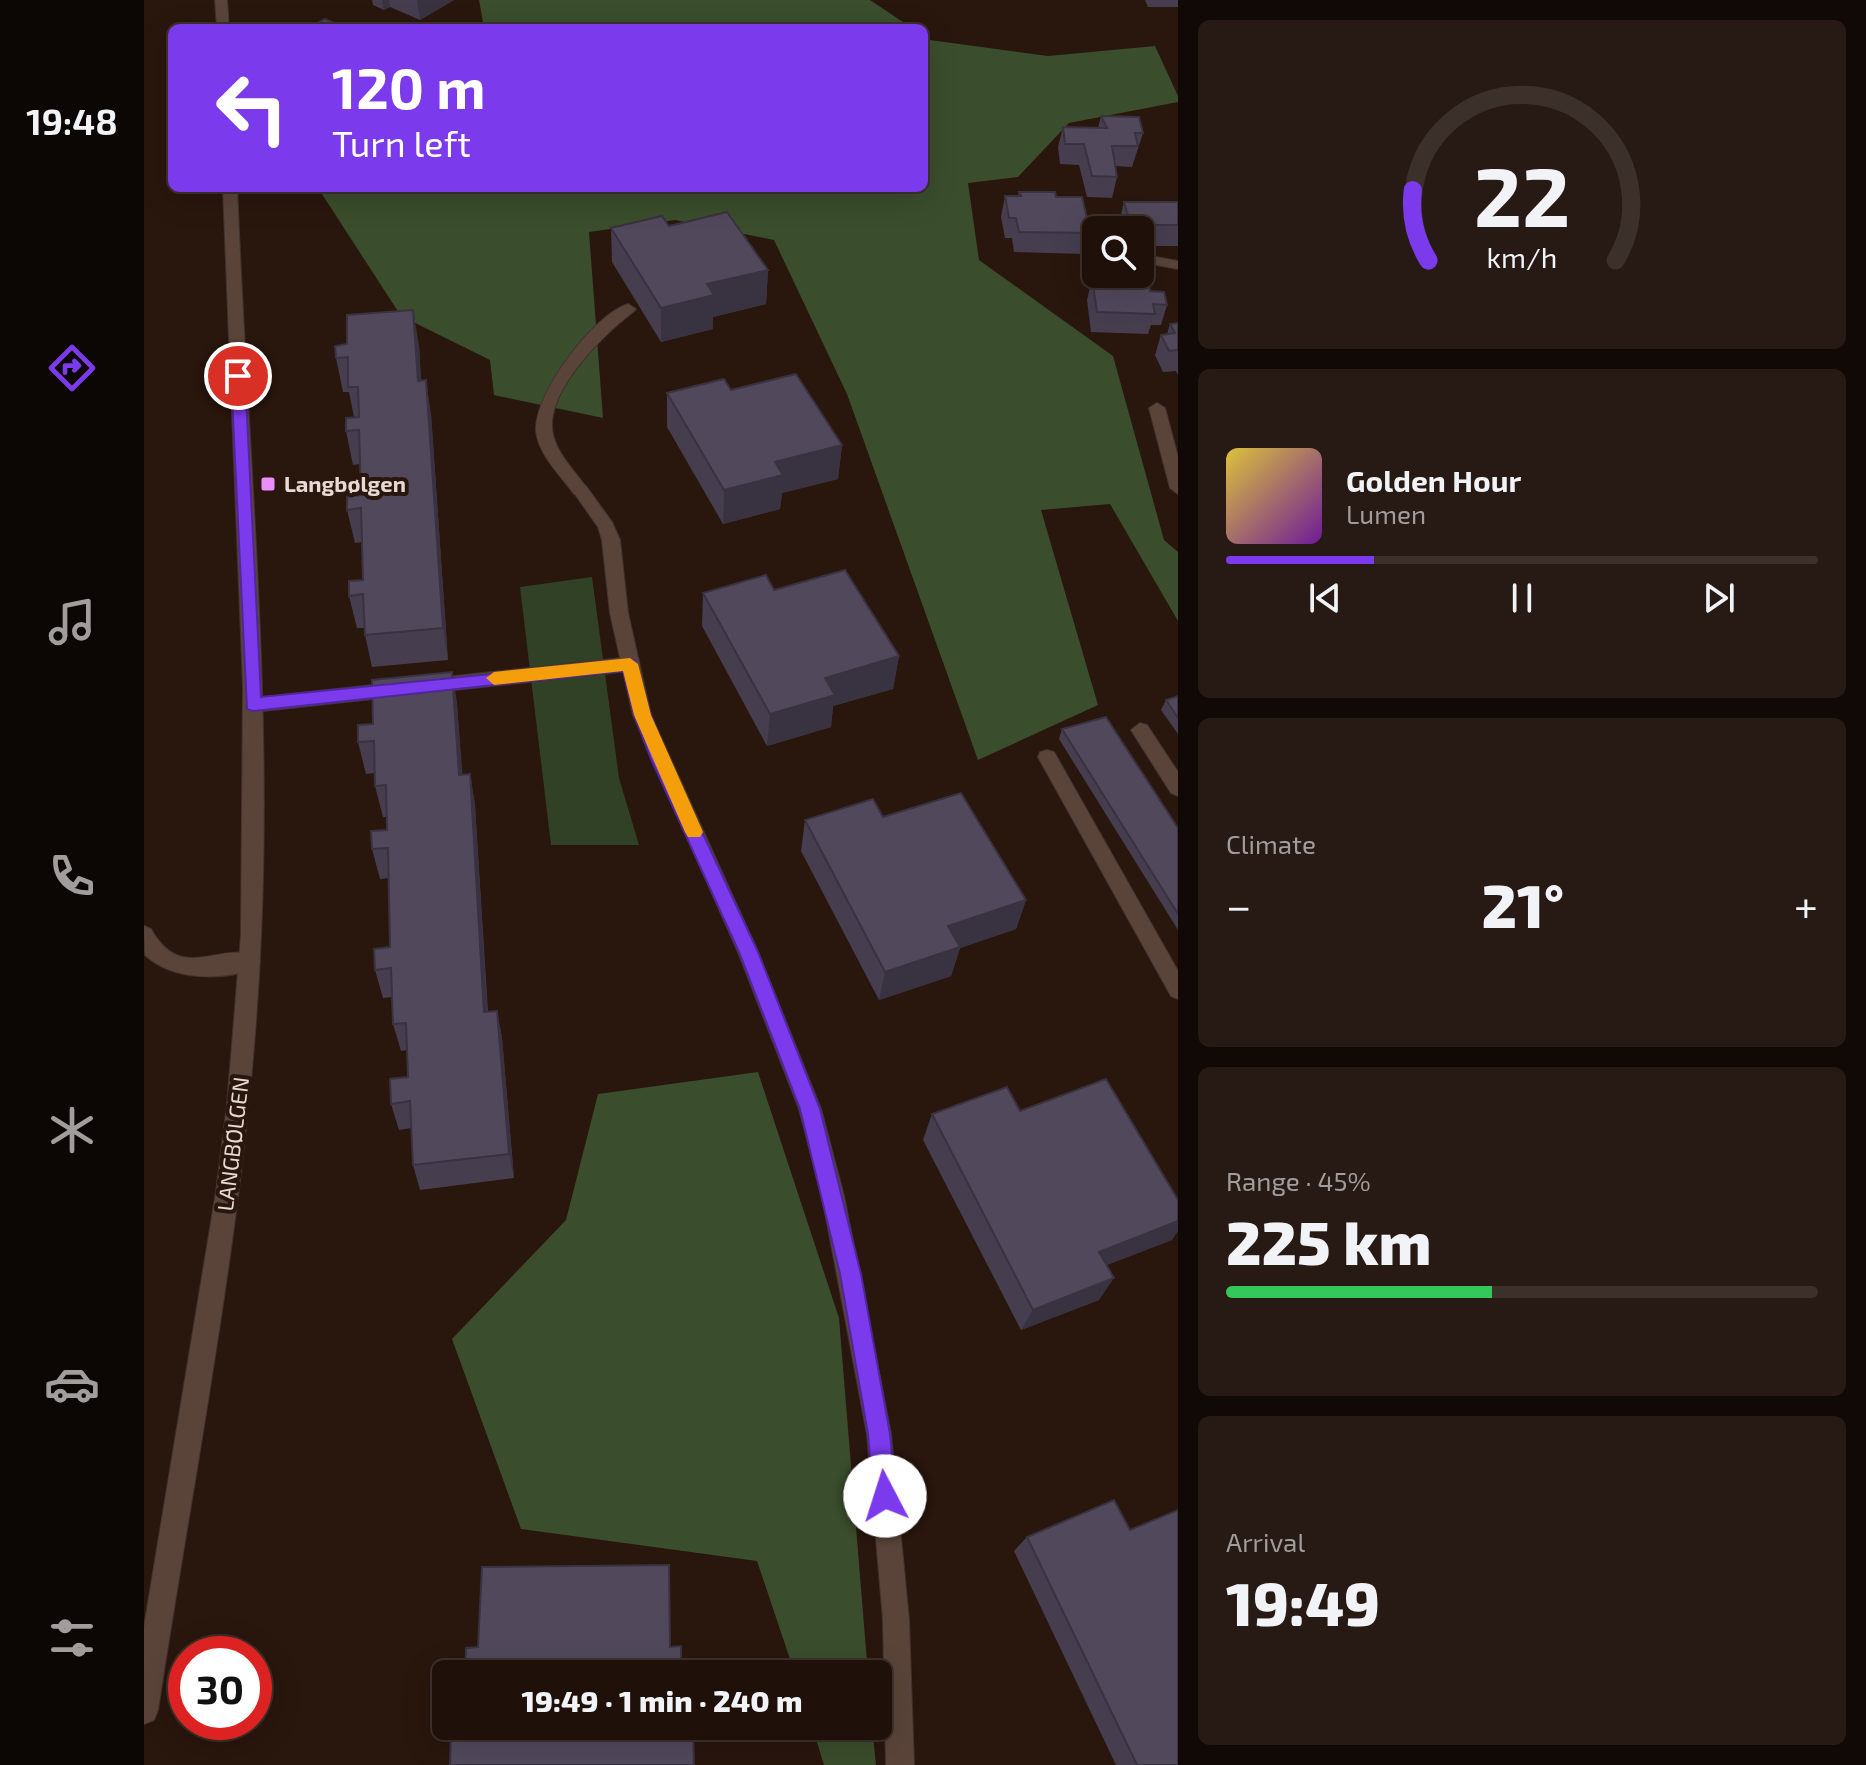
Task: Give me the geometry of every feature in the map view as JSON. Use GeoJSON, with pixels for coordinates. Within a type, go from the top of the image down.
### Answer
{"type":"FeatureCollection","features":[{"type":"Feature","properties":{"kind":"street"},"geometry":{"type":"LineString","coordinates":[[221,0],[223,24]]}},
{"type":"Feature","properties":{"kind":"street","name":"LANGBØLGEN"},"geometry":{"type":"LineString","coordinates":[[144,1710],[219,1247],[242,1068],[250,962],[255,785],[253,705],[230,192]]}},
{"type":"Feature","properties":{"kind":"street"},"geometry":{"type":"LineString","coordinates":[[1154,261],[1178,265]]}},
{"type":"Feature","properties":{"kind":"street"},"geometry":{"type":"LineString","coordinates":[[628,309],[596,335],[564,374],[546,414],[543,432],[606,526],[611,540],[619,613],[642,715],[659,759],[748,952],[810,1109],[833,1196],[879,1434],[896,1620],[900,1765]]}},
{"type":"Feature","properties":{"kind":"street"},"geometry":{"type":"LineString","coordinates":[[1157,408],[1178,488]]}},
{"type":"Feature","properties":{"kind":"street"},"geometry":{"type":"LineString","coordinates":[[253,705],[630,664]]}},
{"type":"Feature","properties":{"kind":"street"},"geometry":{"type":"LineString","coordinates":[[1140,730],[1178,788]]}},
{"type":"Feature","properties":{"kind":"street"},"geometry":{"type":"LineString","coordinates":[[1047,757],[1178,990]]}},
{"type":"Feature","properties":{"kind":"street"},"geometry":{"type":"LineString","coordinates":[[144,935],[153,953],[175,966],[250,962]]}},
{"type":"Feature","properties":{"kind":"green space"},"geometry":{"type":"Polygon","coordinates":[[[479,0],[870,0],[906,24],[483,24],[479,0]]]}},
{"type":"Feature","properties":{"kind":"green space"},"geometry":{"type":"Polygon","coordinates":[[[928,39],[1048,56],[1155,46],[1178,102],[1069,123],[1018,177],[968,183],[979,260],[1113,356],[1164,540],[1178,552],[1178,621],[1110,504],[1041,510],[1098,705],[978,760],[847,394],[774,240],[675,220],[589,232],[603,418],[494,395],[490,360],[401,316],[321,192],[928,192],[928,39]]]}},
{"type":"Feature","properties":{"kind":"green space"},"geometry":{"type":"Polygon","coordinates":[[[592,577],[619,778],[639,845],[551,845],[520,587],[592,577]]]}},
{"type":"Feature","properties":{"kind":"green space"},"geometry":{"type":"Polygon","coordinates":[[[758,1072],[839,1318],[867,1660],[790,1660],[757,1561],[521,1529],[452,1339],[566,1220],[598,1094],[758,1072]]]}},
{"type":"Feature","properties":{"kind":"green space"},"geometry":{"type":"Polygon","coordinates":[[[816,1740],[873,1740],[876,1765],[824,1765],[816,1740]]]}},
{"type":"Feature","properties":{"kind":"building"},"geometry":{"type":"Polygon","coordinates":[[[325,19],[336,24],[316,24],[325,19]]]}},
{"type":"Feature","properties":{"kind":"building"},"geometry":{"type":"Polygon","coordinates":[[[1101,116],[1139,117],[1143,133],[1135,133],[1138,146],[1112,146],[1117,177],[1092,176],[1084,144],[1065,144],[1063,127],[1107,128],[1101,116]]]}},
{"type":"Feature","properties":{"kind":"building"},"geometry":{"type":"Polygon","coordinates":[[[1019,192],[1055,192],[1056,197],[1082,197],[1087,216],[1082,216],[1082,233],[1019,232],[1016,218],[1009,218],[1005,196],[1021,196],[1019,192]]]}},
{"type":"Feature","properties":{"kind":"building"},"geometry":{"type":"Polygon","coordinates":[[[1124,202],[1178,202],[1178,225],[1154,225],[1154,216],[1128,216],[1124,202]]]}},
{"type":"Feature","properties":{"kind":"building"},"geometry":{"type":"Polygon","coordinates":[[[727,212],[768,270],[707,284],[714,295],[661,308],[611,228],[662,216],[669,226],[727,212]]]}},
{"type":"Feature","properties":{"kind":"building"},"geometry":{"type":"Polygon","coordinates":[[[1093,288],[1149,288],[1150,291],[1164,292],[1167,305],[1153,304],[1155,314],[1097,312],[1093,288]]]}},
{"type":"Feature","properties":{"kind":"building"},"geometry":{"type":"Polygon","coordinates":[[[413,310],[418,381],[426,380],[443,628],[365,635],[363,594],[349,596],[349,581],[363,580],[361,508],[347,510],[347,497],[361,495],[359,430],[346,431],[346,418],[359,417],[358,387],[348,387],[348,357],[336,358],[335,346],[347,344],[347,315],[413,310]]]}},
{"type":"Feature","properties":{"kind":"building"},"geometry":{"type":"Polygon","coordinates":[[[1178,323],[1178,350],[1169,351],[1161,335],[1175,333],[1170,324],[1178,323]]]}},
{"type":"Feature","properties":{"kind":"building"},"geometry":{"type":"Polygon","coordinates":[[[796,374],[842,445],[775,462],[783,475],[724,490],[667,393],[724,379],[731,390],[796,374]]]}},
{"type":"Feature","properties":{"kind":"building"},"geometry":{"type":"Polygon","coordinates":[[[845,570],[899,656],[825,678],[835,695],[770,714],[703,593],[766,575],[774,590],[845,570]]]}},
{"type":"Feature","properties":{"kind":"building"},"geometry":{"type":"Polygon","coordinates":[[[452,672],[459,775],[470,774],[484,1012],[497,1011],[509,1154],[413,1165],[410,1101],[391,1104],[390,1079],[408,1077],[406,1023],[393,1024],[391,968],[375,970],[374,949],[390,947],[388,848],[372,849],[371,831],[387,830],[386,785],[375,786],[374,741],[358,742],[358,725],[373,724],[372,680],[452,672]]]}},
{"type":"Feature","properties":{"kind":"building"},"geometry":{"type":"Polygon","coordinates":[[[1178,696],[1178,718],[1166,700],[1178,696]]]}},
{"type":"Feature","properties":{"kind":"building"},"geometry":{"type":"Polygon","coordinates":[[[1106,717],[1178,828],[1178,914],[1062,729],[1106,717]]]}},
{"type":"Feature","properties":{"kind":"building"},"geometry":{"type":"Polygon","coordinates":[[[961,793],[1026,900],[948,926],[960,947],[885,972],[805,820],[873,799],[883,817],[961,793]]]}},
{"type":"Feature","properties":{"kind":"building"},"geometry":{"type":"Polygon","coordinates":[[[1106,1079],[1178,1200],[1178,1221],[1099,1252],[1114,1278],[1033,1310],[932,1114],[1007,1087],[1020,1111],[1106,1079]]]}},
{"type":"Feature","properties":{"kind":"building"},"geometry":{"type":"Polygon","coordinates":[[[1114,1500],[1130,1530],[1178,1510],[1178,1765],[1137,1765],[1027,1537],[1114,1500]]]}},
{"type":"Feature","properties":{"kind":"building"},"geometry":{"type":"Polygon","coordinates":[[[669,1565],[670,1647],[681,1646],[681,1660],[466,1660],[466,1648],[478,1647],[482,1567],[669,1565]]]}},
{"type":"Feature","properties":{"kind":"building"},"geometry":{"type":"Polygon","coordinates":[[[451,1740],[693,1740],[694,1765],[450,1765],[451,1740]]]}},
{"type":"Feature","properties":{"kind":"slow traffic"},"geometry":{"type":"LineString","coordinates":[[494,678],[630,664],[642,715],[694,832]]}},
{"type":"Feature","properties":{"kind":"place","name":"Langbølgen"},"geometry":{"type":"Point","coordinates":[268,484]}},
{"type":"Feature","properties":{"kind":"route"},"geometry":{"type":"LineString","coordinates":[[238,376],[253,705],[630,664],[642,715],[659,759],[729,907],[810,1109],[850,1274],[879,1434],[885,1496]]}}]}
